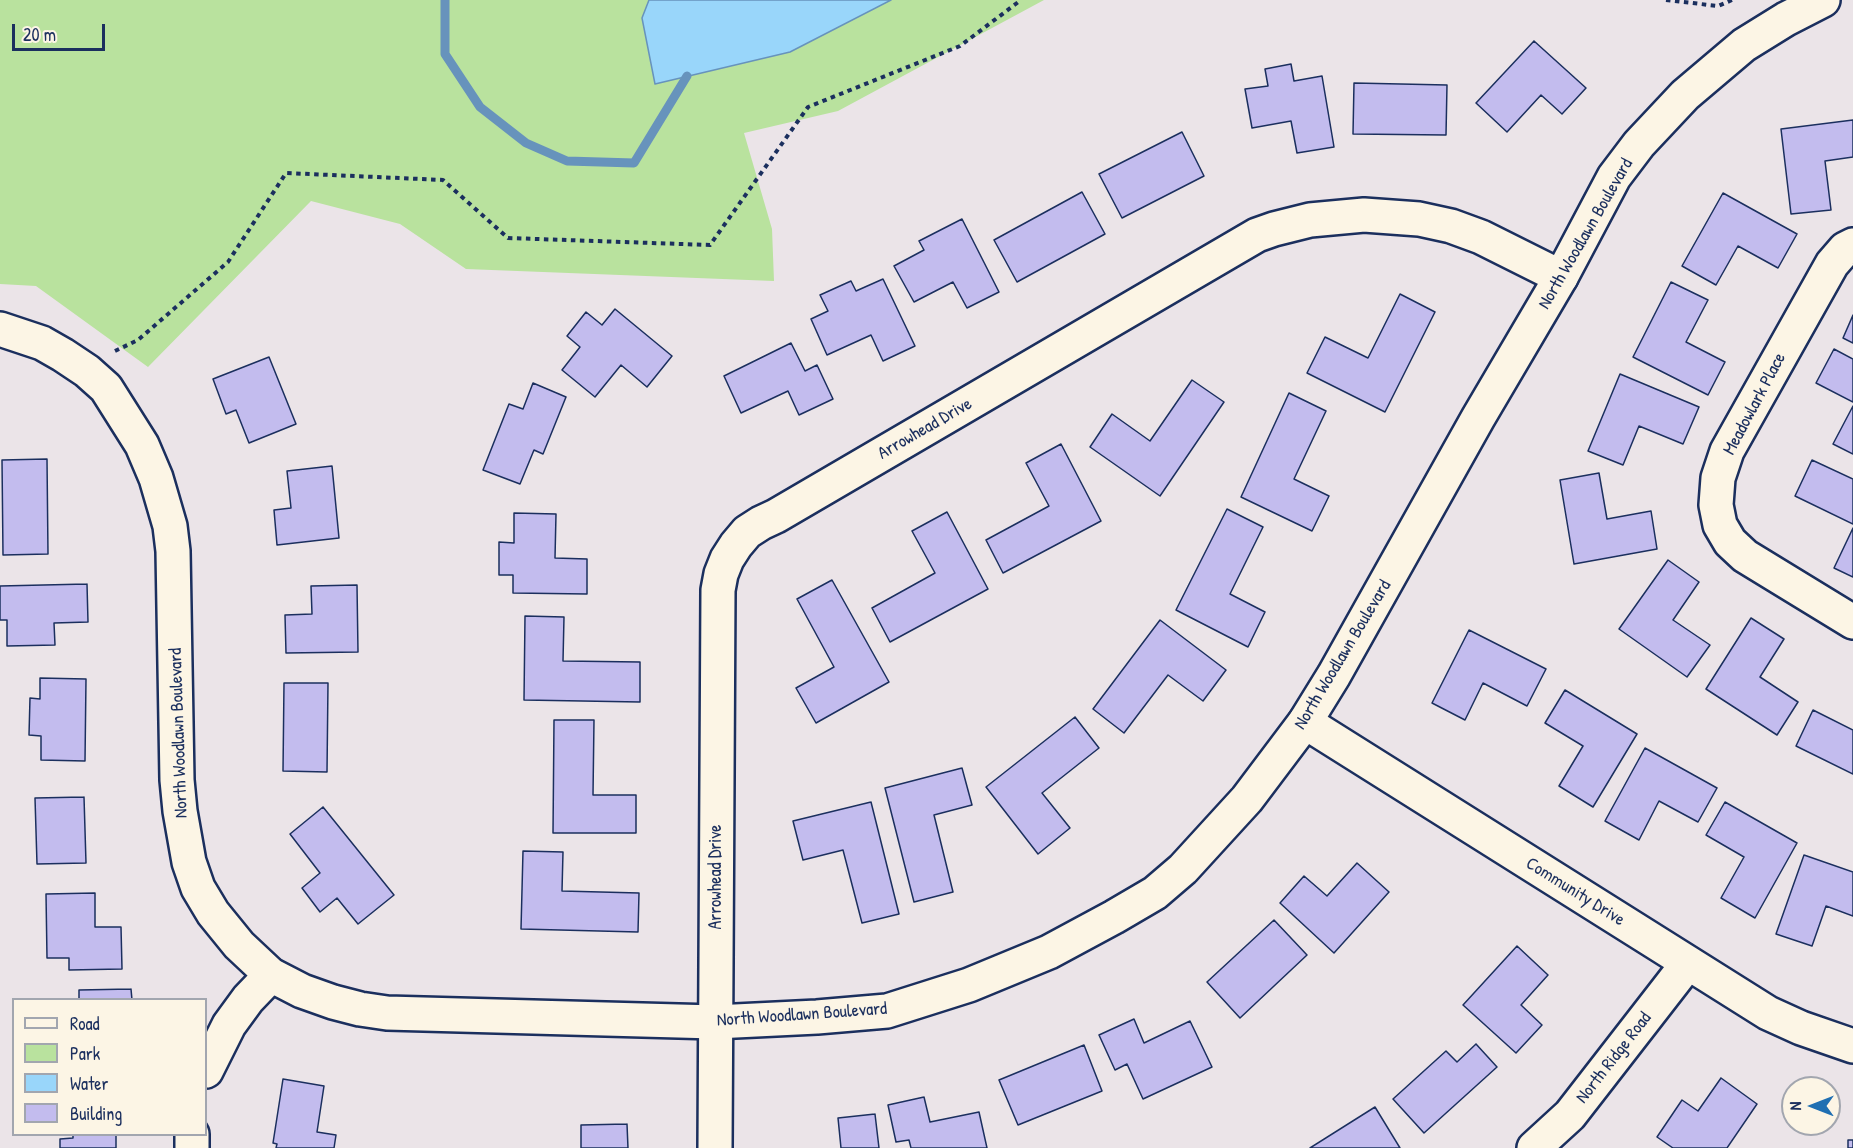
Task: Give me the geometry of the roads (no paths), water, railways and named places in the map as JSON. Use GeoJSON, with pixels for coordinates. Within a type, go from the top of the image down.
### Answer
{"type":"FeatureCollection","features":[{"type":"Feature","properties":{"kind":"street","name":"North Woodlawn Boulevard"},"geometry":{"type":"LineString","coordinates":[[0,328],[42,344],[63,355],[87,371],[105,388],[142,445],[156,478],[170,526],[173,551],[177,780],[189,862],[198,888],[213,912],[239,945],[271,975],[302,991],[333,1002],[387,1013],[715,1022],[887,1011],[969,985],[1049,952],[1155,893],[1183,869],[1247,799],[1305,722],[1561,277],[1614,177],[1639,144],[1685,94],[1744,45],[1786,19],[1823,0]]}},
{"type":"Feature","properties":{"kind":"street","name":"Arrowhead Drive"},"geometry":{"type":"LineString","coordinates":[[715,1022],[718,590],[727,559],[747,532],[1257,236],[1274,229],[1310,220],[1364,215],[1419,219],[1451,226],[1481,237],[1561,277]]}},
{"type":"Feature","properties":{"kind":"street","name":"Meadowlark Place"},"geometry":{"type":"LineString","coordinates":[[1853,245],[1845,249],[1832,264],[1727,451],[1719,478],[1716,505],[1720,525],[1730,543],[1745,556],[1853,622]]}},
{"type":"Feature","properties":{"kind":"street","name":"Community Drive"},"geometry":{"type":"LineString","coordinates":[[1305,722],[1768,1013],[1801,1028],[1853,1046]]}},
{"type":"Feature","properties":{"kind":"street","name":"North Ridge Road"},"geometry":{"type":"LineString","coordinates":[[1534,1148],[1570,1115],[1688,963]]}},
{"type":"Feature","properties":{"kind":"street"},"geometry":{"type":"LineString","coordinates":[[207,1069],[229,1025],[248,999],[271,975]]}},
{"type":"Feature","properties":{"kind":"street"},"geometry":{"type":"LineString","coordinates":[[715,1022],[715,1148]]}},
{"type":"Feature","properties":{"kind":"water"},"geometry":{"type":"Polygon","coordinates":[[[649,0],[891,0],[790,52],[655,84],[642,18],[649,0]]]}},
{"type":"Feature","properties":{"kind":"waterway"},"geometry":{"type":"LineString","coordinates":[[445,0],[445,54],[480,107],[526,143],[567,161],[634,163],[687,76]]}}]}
